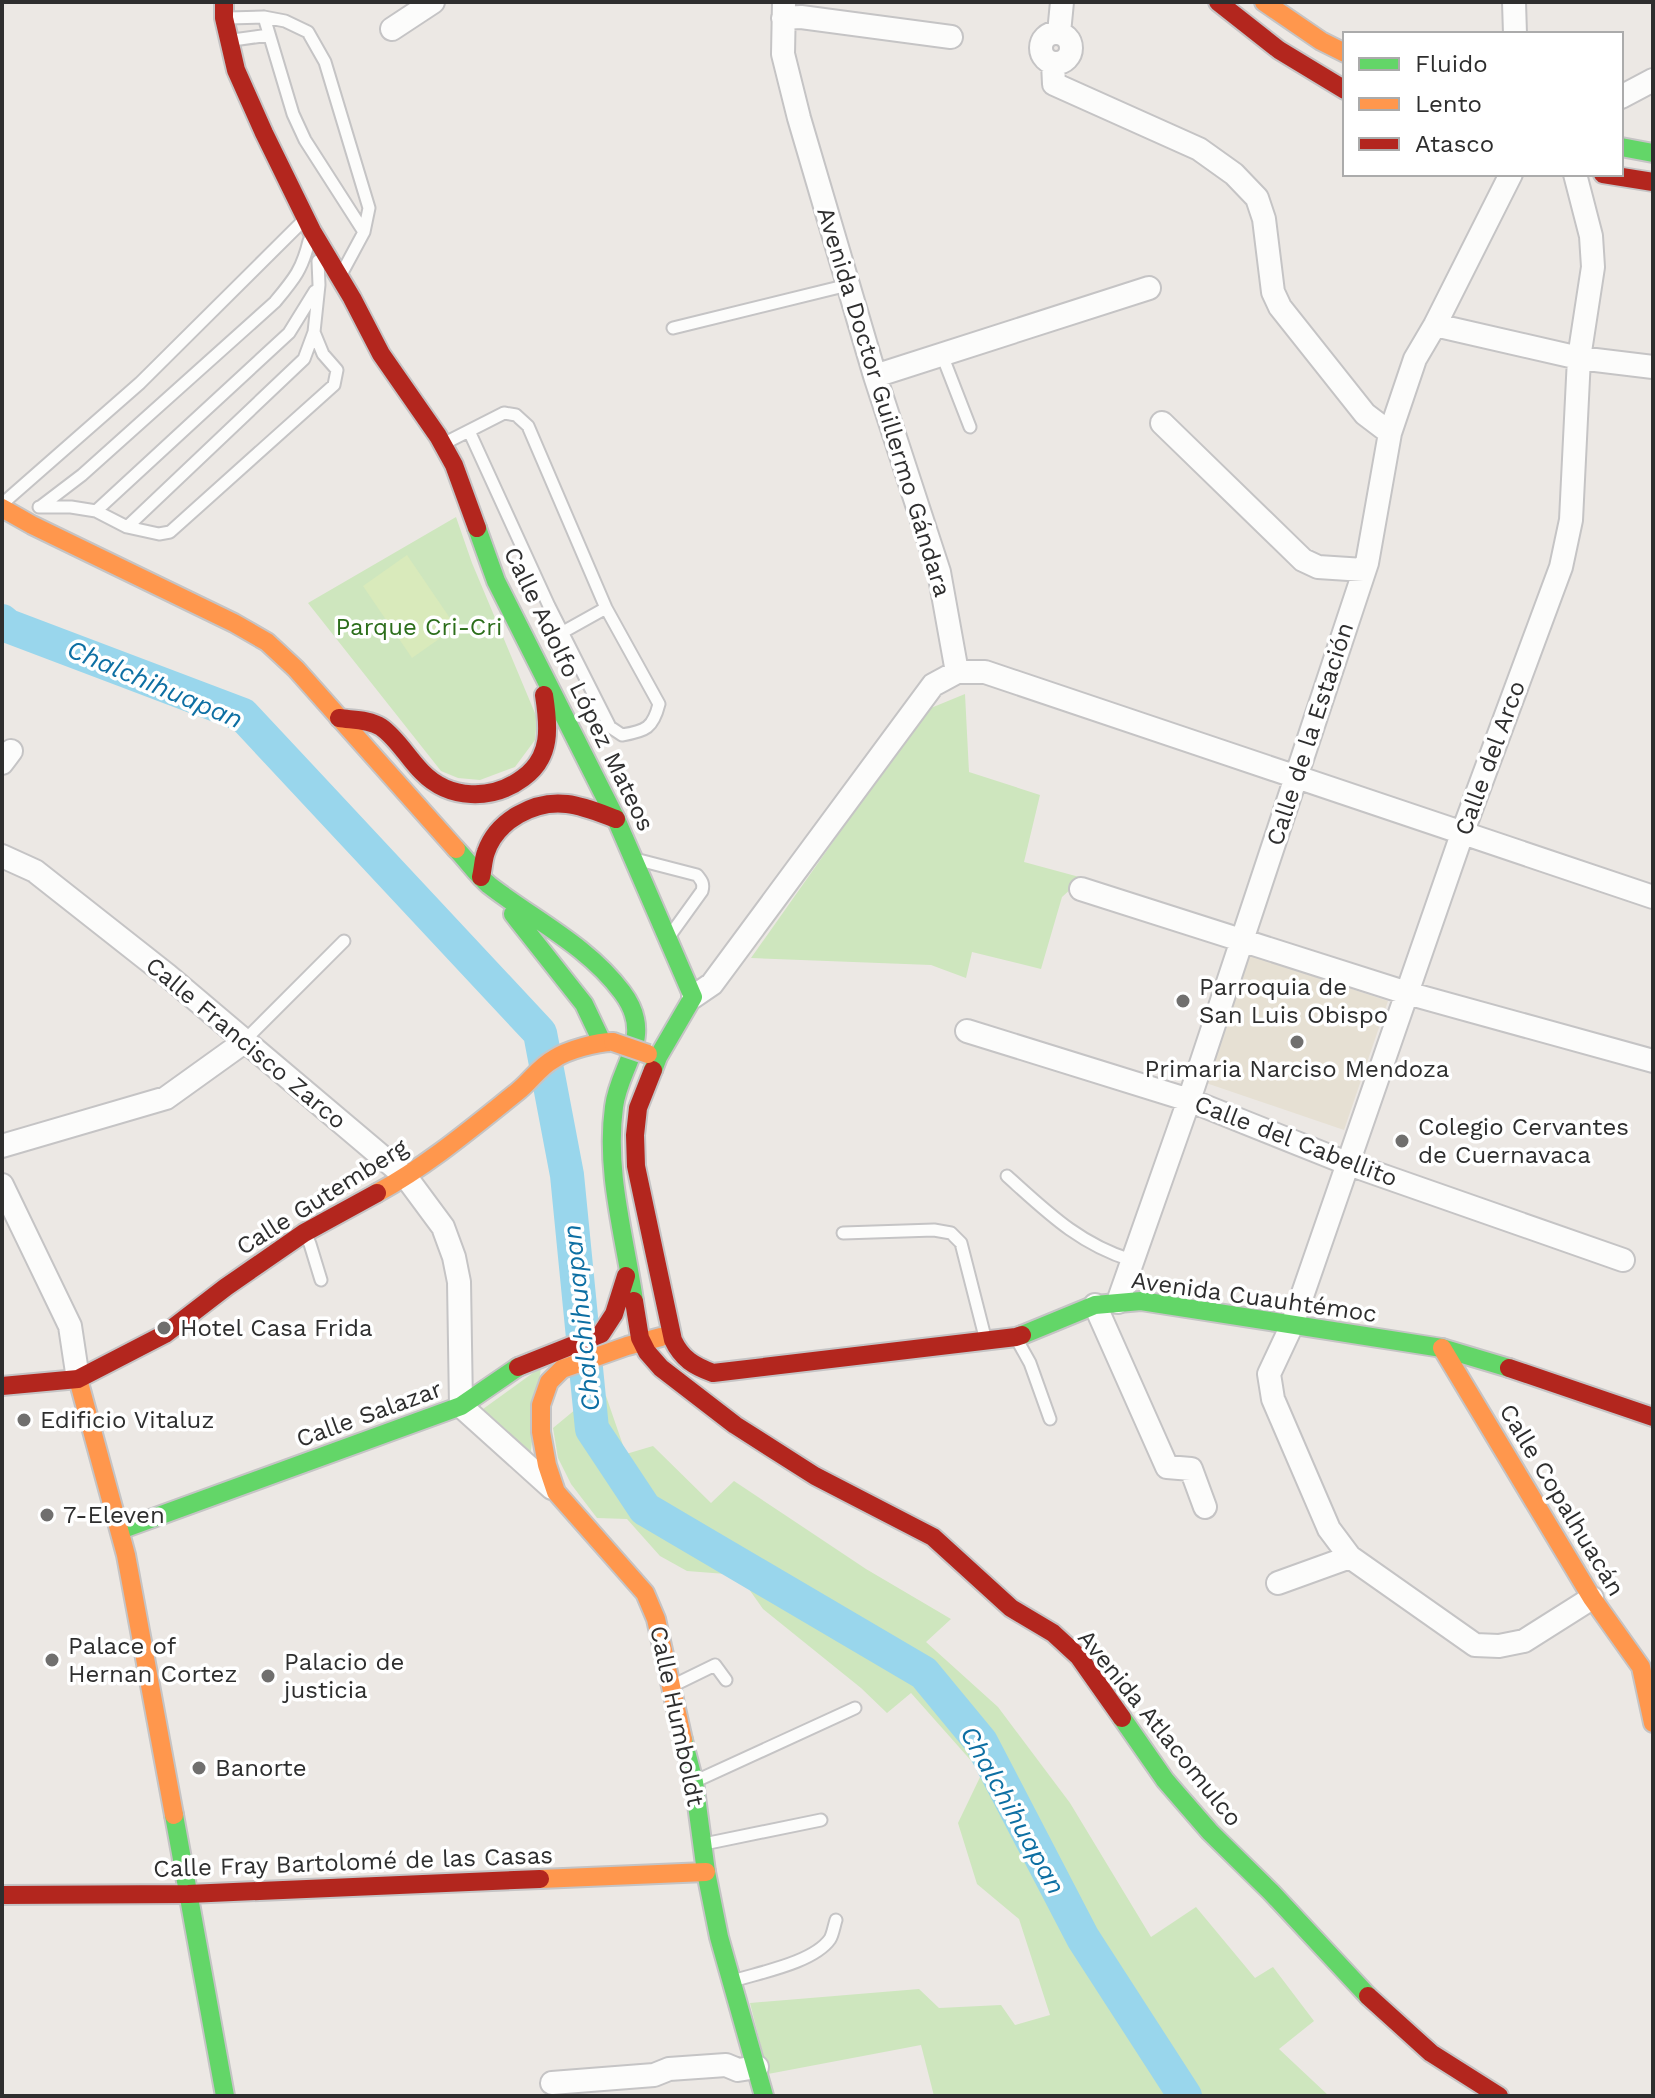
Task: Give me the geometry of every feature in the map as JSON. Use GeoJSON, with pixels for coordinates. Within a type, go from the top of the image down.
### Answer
{"type":"FeatureCollection","features":[{"type":"Feature","properties":{"kind":"main road"},"geometry":{"type":"LineString","coordinates":[[1218,2],[1314,74],[1343,89]]}},
{"type":"Feature","properties":{"kind":"main road"},"geometry":{"type":"LineString","coordinates":[[1264,2],[1321,41],[1343,52]]}},
{"type":"Feature","properties":{"kind":"main road","name":"Calle Adolfo López Mateos"},"geometry":{"type":"LineString","coordinates":[[224,10],[236,70],[308,225],[381,354],[454,465],[496,581],[616,819],[693,997]]}},
{"type":"Feature","properties":{"kind":"main road"},"geometry":{"type":"LineString","coordinates":[[1623,147],[1653,153]]}},
{"type":"Feature","properties":{"kind":"main road"},"geometry":{"type":"LineString","coordinates":[[1616,176],[1653,182]]}},
{"type":"Feature","properties":{"kind":"main road"},"geometry":{"type":"LineString","coordinates":[[2,506],[32,525],[267,642],[296,669],[484,880],[584,1004],[601,1043],[653,1056]]}},
{"type":"Feature","properties":{"kind":"main road"},"geometry":{"type":"LineString","coordinates":[[446,802],[499,792],[535,769],[546,750],[550,730],[538,664]]}},
{"type":"Feature","properties":{"kind":"main road"},"geometry":{"type":"LineString","coordinates":[[339,718],[379,725],[428,779],[446,802],[449,840]]}},
{"type":"Feature","properties":{"kind":"main road"},"geometry":{"type":"LineString","coordinates":[[484,880],[486,852],[497,831],[510,819],[532,807],[550,803],[570,804],[616,819]]}},
{"type":"Feature","properties":{"kind":"main road"},"geometry":{"type":"LineString","coordinates":[[484,880],[581,949],[623,993],[632,1011],[636,1044],[614,1103],[611,1133],[612,1168],[629,1266],[634,1344]]}},
{"type":"Feature","properties":{"kind":"main road"},"geometry":{"type":"LineString","coordinates":[[556,1492],[541,1432],[541,1405],[549,1382],[562,1369],[634,1344],[672,1335],[636,1166],[635,1135],[638,1108],[653,1056],[693,997]]}},
{"type":"Feature","properties":{"kind":"main road","name":"Calle Gutemberg"},"geometry":{"type":"LineString","coordinates":[[2,1386],[78,1379],[165,1334],[304,1233],[406,1177],[521,1089],[556,1057],[601,1043]]}},
{"type":"Feature","properties":{"kind":"main road","name":"Calle Salazar"},"geometry":{"type":"LineString","coordinates":[[120,1530],[461,1406],[517,1367],[601,1334],[614,1312],[629,1266]]}},
{"type":"Feature","properties":{"kind":"main road","name":"Avenida Cuauhtémoc"},"geometry":{"type":"LineString","coordinates":[[672,1335],[679,1353],[690,1365],[713,1373],[1016,1337],[1095,1305],[1141,1301],[1442,1348],[1653,1417]]}},
{"type":"Feature","properties":{"kind":"main road","name":"Avenida Atlacomulco"},"geometry":{"type":"LineString","coordinates":[[634,1344],[735,1425],[815,1476],[933,1537],[1011,1608],[1053,1633],[1079,1657],[1165,1780],[1210,1832],[1364,1992],[1431,2053],[1499,2096]]}},
{"type":"Feature","properties":{"kind":"main road","name":"Calle Copalhuacán"},"geometry":{"type":"LineString","coordinates":[[1442,1348],[1592,1598],[1641,1667],[1653,1723]]}},
{"type":"Feature","properties":{"kind":"main road"},"geometry":{"type":"LineString","coordinates":[[78,1379],[120,1530],[225,2096]]}},
{"type":"Feature","properties":{"kind":"main road","name":"Calle Humboldt"},"geometry":{"type":"LineString","coordinates":[[556,1492],[645,1593],[656,1619],[694,1782],[706,1872],[748,2068],[764,2096]]}},
{"type":"Feature","properties":{"kind":"main road","name":"Calle Fray Bartolomé de las Casas"},"geometry":{"type":"LineString","coordinates":[[2,1895],[188,1894],[706,1872]]}},
{"type":"Feature","properties":{"kind":"street"},"geometry":{"type":"LineString","coordinates":[[392,29],[433,2]]}},
{"type":"Feature","properties":{"kind":"street"},"geometry":{"type":"LineString","coordinates":[[1062,2],[1059,33],[1049,34],[1042,41],[1041,50],[1045,59],[1053,63],[1054,84],[1199,149],[1234,174],[1257,198],[1264,219],[1273,292],[1280,307],[1365,414],[1390,433]]}},
{"type":"Feature","properties":{"kind":"street"},"geometry":{"type":"LineString","coordinates":[[1514,2],[1515,32]]}},
{"type":"Feature","properties":{"kind":"street"},"geometry":{"type":"LineString","coordinates":[[784,10],[801,17],[951,37]]}},
{"type":"Feature","properties":{"kind":"street","name":"Avenida Doctor Guillermo Gándara"},"geometry":{"type":"LineString","coordinates":[[784,10],[783,54],[799,118],[875,376],[939,572],[957,672]]}},
{"type":"Feature","properties":{"kind":"street"},"geometry":{"type":"LineString","coordinates":[[1623,96],[1653,80]]}},
{"type":"Feature","properties":{"kind":"street","name":"Calle de la Estación"},"geometry":{"type":"LineString","coordinates":[[1118,1302],[1189,1100],[1364,570],[1390,433],[1415,359],[1510,176]]}},
{"type":"Feature","properties":{"kind":"street","name":"Calle del Arco"},"geometry":{"type":"LineString","coordinates":[[1576,176],[1591,236],[1593,267],[1579,358],[1571,520],[1561,567],[1462,834],[1292,1325],[1269,1374],[1273,1399],[1329,1529],[1350,1557],[1475,1645],[1499,1646],[1524,1641],[1592,1598]]}},
{"type":"Feature","properties":{"kind":"street"},"geometry":{"type":"LineString","coordinates":[[875,376],[1149,288]]}},
{"type":"Feature","properties":{"kind":"street"},"geometry":{"type":"LineString","coordinates":[[1435,325],[1579,358],[1653,367]]}},
{"type":"Feature","properties":{"kind":"street"},"geometry":{"type":"LineString","coordinates":[[1162,423],[1303,560],[1318,567],[1364,570]]}},
{"type":"Feature","properties":{"kind":"street"},"geometry":{"type":"LineString","coordinates":[[693,997],[712,984],[933,685],[957,672],[985,672],[1653,897]]}},
{"type":"Feature","properties":{"kind":"street","name":"Calle Francisco Zarco"},"geometry":{"type":"LineString","coordinates":[[2,856],[35,871],[167,975],[406,1177],[443,1227],[454,1257],[459,1282],[461,1406]]}},
{"type":"Feature","properties":{"kind":"street"},"geometry":{"type":"LineString","coordinates":[[1081,889],[1407,993],[1653,1061]]}},
{"type":"Feature","properties":{"kind":"street","name":"Calle del Cabellito"},"geometry":{"type":"LineString","coordinates":[[967,1031],[1189,1100],[1349,1164],[1623,1260]]}},
{"type":"Feature","properties":{"kind":"street"},"geometry":{"type":"LineString","coordinates":[[2,1146],[166,1098],[244,1042]]}},
{"type":"Feature","properties":{"kind":"street"},"geometry":{"type":"LineString","coordinates":[[2,1185],[70,1326],[78,1379]]}},
{"type":"Feature","properties":{"kind":"street"},"geometry":{"type":"LineString","coordinates":[[1095,1305],[1167,1467],[1191,1469],[1205,1507]]}},
{"type":"Feature","properties":{"kind":"street","name":"Calle Humboldt"},"geometry":{"type":"LineString","coordinates":[[461,1406],[556,1492]]}},
{"type":"Feature","properties":{"kind":"street"},"geometry":{"type":"LineString","coordinates":[[1278,1583],[1350,1557]]}},
{"type":"Feature","properties":{"kind":"street"},"geometry":{"type":"LineString","coordinates":[[552,2083],[654,2075],[667,2083],[727,2079],[748,2068]]}},
{"type":"Feature","properties":{"kind":"lane"},"geometry":{"type":"LineString","coordinates":[[224,10],[285,21],[308,32],[325,62],[369,208],[364,232],[340,278]]}},
{"type":"Feature","properties":{"kind":"lane"},"geometry":{"type":"LineString","coordinates":[[264,17],[293,114],[305,140],[364,232]]}},
{"type":"Feature","properties":{"kind":"lane"},"geometry":{"type":"LineString","coordinates":[[228,41],[269,35]]}},
{"type":"Feature","properties":{"kind":"lane"},"geometry":{"type":"LineString","coordinates":[[127,527],[304,359],[314,332],[319,285],[318,260],[308,225]]}},
{"type":"Feature","properties":{"kind":"lane"},"geometry":{"type":"LineString","coordinates":[[2,506],[140,383],[308,225]]}},
{"type":"Feature","properties":{"kind":"lane"},"geometry":{"type":"LineString","coordinates":[[32,525],[39,507],[82,475],[275,302],[294,280],[303,263],[308,225]]}},
{"type":"Feature","properties":{"kind":"lane"},"geometry":{"type":"LineString","coordinates":[[96,511],[289,333],[319,285]]}},
{"type":"Feature","properties":{"kind":"lane"},"geometry":{"type":"LineString","coordinates":[[673,328],[848,285]]}},
{"type":"Feature","properties":{"kind":"lane"},"geometry":{"type":"LineString","coordinates":[[39,507],[96,511],[127,527],[159,534],[170,532],[334,385],[337,370],[323,354],[314,332]]}},
{"type":"Feature","properties":{"kind":"lane"},"geometry":{"type":"LineString","coordinates":[[942,355],[970,427]]}},
{"type":"Feature","properties":{"kind":"lane"},"geometry":{"type":"LineString","coordinates":[[443,444],[504,413],[516,415],[528,426],[606,608],[659,704],[656,718],[644,731],[622,735],[610,727],[549,606],[469,431]]}},
{"type":"Feature","properties":{"kind":"lane"},"geometry":{"type":"LineString","coordinates":[[563,632],[606,608]]}},
{"type":"Feature","properties":{"kind":"lane"},"geometry":{"type":"LineString","coordinates":[[634,859],[697,875],[702,880],[702,891],[668,937]]}},
{"type":"Feature","properties":{"kind":"lane"},"geometry":{"type":"LineString","coordinates":[[244,1042],[344,941]]}},
{"type":"Feature","properties":{"kind":"lane"},"geometry":{"type":"LineString","coordinates":[[1007,1176],[1064,1227],[1111,1254],[1131,1260]]}},
{"type":"Feature","properties":{"kind":"lane"},"geometry":{"type":"LineString","coordinates":[[843,1233],[934,1230],[951,1233],[961,1243],[986,1341]]}},
{"type":"Feature","properties":{"kind":"lane"},"geometry":{"type":"LineString","coordinates":[[304,1233],[321,1280]]}},
{"type":"Feature","properties":{"kind":"lane"},"geometry":{"type":"LineString","coordinates":[[1016,1337],[1030,1363],[1050,1419]]}},
{"type":"Feature","properties":{"kind":"lane"},"geometry":{"type":"LineString","coordinates":[[670,1687],[715,1665],[726,1680]]}},
{"type":"Feature","properties":{"kind":"lane"},"geometry":{"type":"LineString","coordinates":[[694,1782],[855,1708]]}},
{"type":"Feature","properties":{"kind":"lane"},"geometry":{"type":"LineString","coordinates":[[702,1845],[821,1820]]}},
{"type":"Feature","properties":{"kind":"lane"},"geometry":{"type":"LineString","coordinates":[[732,1982],[816,1952],[830,1938],[836,1920]]}},
{"type":"Feature","properties":{"kind":"shaded area","name":"Primaria Narciso Mendoza"},"geometry":{"type":"Polygon","coordinates":[[[1249,955],[1388,1001],[1344,1130],[1206,1083],[1249,955]]]}},
{"type":"Feature","properties":{"kind":"green space","name":"Parque Cri-Cri"},"geometry":{"type":"Polygon","coordinates":[[[456,517],[537,718],[535,740],[515,767],[480,780],[458,778],[441,771],[308,603],[456,517]]]}},
{"type":"Feature","properties":{"kind":"green space"},"geometry":{"type":"Polygon","coordinates":[[[407,555],[456,627],[412,658],[363,586],[407,555]]]}},
{"type":"Feature","properties":{"kind":"green space"},"geometry":{"type":"Polygon","coordinates":[[[965,694],[969,772],[1040,795],[1024,862],[1083,878],[1062,897],[1041,969],[972,952],[966,978],[931,965],[751,958],[926,710],[965,694]]]}},
{"type":"Feature","properties":{"kind":"green space"},"geometry":{"type":"Polygon","coordinates":[[[541,1367],[530,1458],[483,1409],[541,1367]]]}},
{"type":"Feature","properties":{"kind":"green space"},"geometry":{"type":"Polygon","coordinates":[[[606,1396],[626,1454],[653,1446],[711,1503],[734,1481],[866,1569],[951,1619],[926,1642],[998,1707],[1070,1803],[1151,1937],[1196,1907],[1255,1978],[1273,1967],[1314,2021],[1279,2049],[1329,2096],[934,2096],[921,2045],[768,2074],[750,2003],[919,1989],[939,2008],[1001,2005],[1015,2025],[1050,2015],[1019,1919],[977,1884],[958,1823],[982,1773],[911,1693],[887,1713],[861,1688],[763,1609],[739,1575],[687,1571],[660,1556],[627,1519],[597,1518],[571,1484],[558,1458],[553,1428],[582,1404],[606,1396]]]}},
{"type":"Feature","properties":{"kind":"waterway","name":"Chalchihuapan"},"geometry":{"type":"LineString","coordinates":[[2,621],[8,626],[243,715],[540,1033],[567,1175],[592,1429],[645,1509],[924,1673],[981,1742],[1083,1938],[1185,2096]]}},
{"type":"Feature","properties":{"kind":"traffic: fast"},"geometry":{"type":"LineString","coordinates":[[1623,147],[1653,153]]}},
{"type":"Feature","properties":{"kind":"traffic: fast"},"geometry":{"type":"LineString","coordinates":[[477,528],[496,581],[616,819],[693,997],[653,1070]]}},
{"type":"Feature","properties":{"kind":"traffic: fast"},"geometry":{"type":"LineString","coordinates":[[456,849],[489,885],[593,960],[632,1008],[636,1037],[617,1092],[612,1156],[634,1301]]}},
{"type":"Feature","properties":{"kind":"traffic: fast"},"geometry":{"type":"LineString","coordinates":[[513,914],[584,1004],[602,1042]]}},
{"type":"Feature","properties":{"kind":"traffic: fast"},"geometry":{"type":"LineString","coordinates":[[1022,1335],[1095,1305],[1141,1301],[1442,1348],[1509,1368]]}},
{"type":"Feature","properties":{"kind":"traffic: fast"},"geometry":{"type":"LineString","coordinates":[[120,1530],[461,1406],[518,1367]]}},
{"type":"Feature","properties":{"kind":"traffic: fast"},"geometry":{"type":"LineString","coordinates":[[1122,1718],[1165,1780],[1210,1832],[1368,1996]]}},
{"type":"Feature","properties":{"kind":"traffic: fast"},"geometry":{"type":"LineString","coordinates":[[683,1740],[694,1782],[706,1872],[719,1937],[764,2096]]}},
{"type":"Feature","properties":{"kind":"traffic: fast"},"geometry":{"type":"LineString","coordinates":[[174,1815],[225,2096]]}},
{"type":"Feature","properties":{"kind":"traffic: slow"},"geometry":{"type":"LineString","coordinates":[[1264,2],[1321,41],[1343,52]]}},
{"type":"Feature","properties":{"kind":"traffic: slow"},"geometry":{"type":"LineString","coordinates":[[2,508],[267,642],[296,669],[456,849]]}},
{"type":"Feature","properties":{"kind":"traffic: slow"},"geometry":{"type":"LineString","coordinates":[[377,1193],[449,1146],[549,1062],[574,1050],[613,1042]]}},
{"type":"Feature","properties":{"kind":"traffic: slow"},"geometry":{"type":"LineString","coordinates":[[613,1042],[648,1054]]}},
{"type":"Feature","properties":{"kind":"traffic: slow"},"geometry":{"type":"LineString","coordinates":[[661,1337],[562,1369],[549,1382],[541,1405],[541,1432],[556,1492],[645,1593],[656,1619],[683,1740]]}},
{"type":"Feature","properties":{"kind":"traffic: slow"},"geometry":{"type":"LineString","coordinates":[[1442,1348],[1592,1598],[1641,1667],[1653,1723]]}},
{"type":"Feature","properties":{"kind":"traffic: slow"},"geometry":{"type":"LineString","coordinates":[[78,1379],[126,1555],[174,1815]]}},
{"type":"Feature","properties":{"kind":"traffic: slow"},"geometry":{"type":"LineString","coordinates":[[540,1879],[706,1872]]}},
{"type":"Feature","properties":{"kind":"traffic: jam"},"geometry":{"type":"LineString","coordinates":[[224,2],[224,18],[236,70],[264,133],[312,231],[381,354],[438,436],[454,465],[477,528]]}},
{"type":"Feature","properties":{"kind":"traffic: jam"},"geometry":{"type":"LineString","coordinates":[[1218,2],[1279,50],[1343,89]]}},
{"type":"Feature","properties":{"kind":"traffic: jam"},"geometry":{"type":"LineString","coordinates":[[1616,176],[1653,182]]}},
{"type":"Feature","properties":{"kind":"traffic: jam"},"geometry":{"type":"LineString","coordinates":[[339,718],[366,721],[381,727],[422,772],[445,788],[485,794],[523,778],[539,761],[547,730],[544,695]]}},
{"type":"Feature","properties":{"kind":"traffic: jam"},"geometry":{"type":"LineString","coordinates":[[481,877],[491,841],[508,822],[530,809],[567,804],[616,819]]}},
{"type":"Feature","properties":{"kind":"traffic: jam"},"geometry":{"type":"LineString","coordinates":[[653,1070],[638,1108],[636,1166],[673,1340],[689,1361],[713,1373],[1022,1335]]}},
{"type":"Feature","properties":{"kind":"traffic: jam"},"geometry":{"type":"LineString","coordinates":[[2,1386],[78,1379],[165,1334],[304,1233],[377,1193]]}},
{"type":"Feature","properties":{"kind":"traffic: jam"},"geometry":{"type":"LineString","coordinates":[[518,1367],[601,1334],[614,1314],[626,1276]]}},
{"type":"Feature","properties":{"kind":"traffic: jam"},"geometry":{"type":"LineString","coordinates":[[634,1301],[640,1338],[661,1368],[735,1425],[815,1476],[933,1537],[1011,1608],[1053,1633],[1079,1657],[1122,1718]]}},
{"type":"Feature","properties":{"kind":"traffic: jam"},"geometry":{"type":"LineString","coordinates":[[1509,1368],[1653,1417]]}},
{"type":"Feature","properties":{"kind":"traffic: jam"},"geometry":{"type":"LineString","coordinates":[[2,1895],[188,1894],[540,1879]]}},
{"type":"Feature","properties":{"kind":"traffic: jam"},"geometry":{"type":"LineString","coordinates":[[1368,1996],[1431,2053],[1499,2096]]}},
{"type":"Feature","properties":{"kind":"place","name":"Parroquia de San Luis Obispo"},"geometry":{"type":"Point","coordinates":[1183,1001]}},
{"type":"Feature","properties":{"kind":"place","name":"Primaria Narciso Mendoza"},"geometry":{"type":"Point","coordinates":[1297,1042]}},
{"type":"Feature","properties":{"kind":"place","name":"Colegio Cervantes de Cuernavaca"},"geometry":{"type":"Point","coordinates":[1402,1141]}},
{"type":"Feature","properties":{"kind":"place","name":"Hotel Casa Frida"},"geometry":{"type":"Point","coordinates":[164,1328]}},
{"type":"Feature","properties":{"kind":"place","name":"Edificio Vitaluz"},"geometry":{"type":"Point","coordinates":[24,1420]}},
{"type":"Feature","properties":{"kind":"place","name":"7-Eleven"},"geometry":{"type":"Point","coordinates":[47,1515]}},
{"type":"Feature","properties":{"kind":"place","name":"Palace of Hernan Cortez"},"geometry":{"type":"Point","coordinates":[52,1660]}},
{"type":"Feature","properties":{"kind":"place","name":"Palacio de justicia"},"geometry":{"type":"Point","coordinates":[268,1676]}},
{"type":"Feature","properties":{"kind":"place","name":"Banorte"},"geometry":{"type":"Point","coordinates":[199,1768]}}]}
